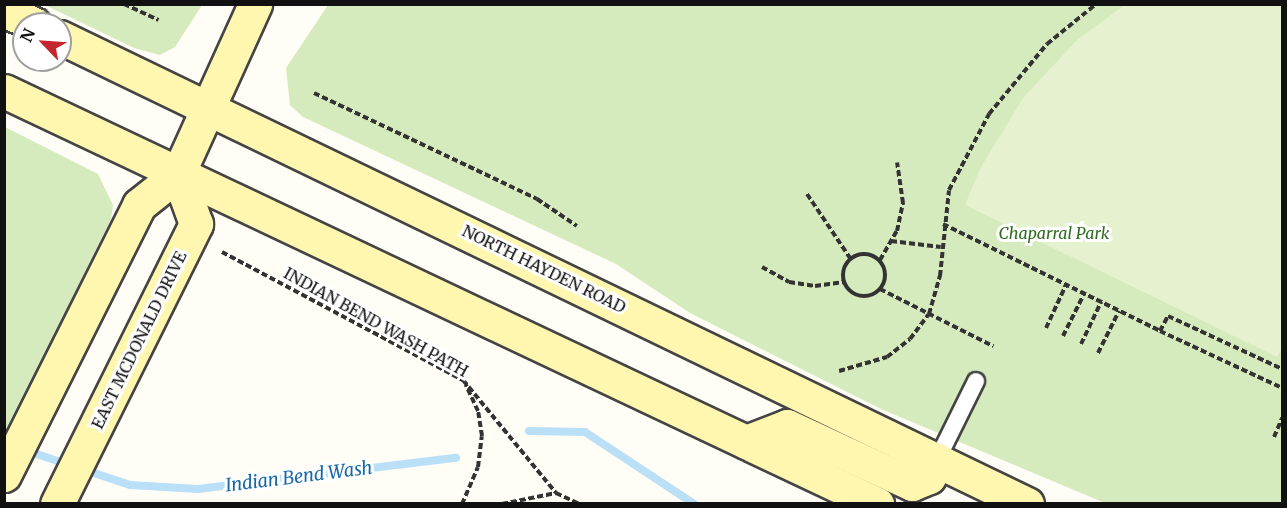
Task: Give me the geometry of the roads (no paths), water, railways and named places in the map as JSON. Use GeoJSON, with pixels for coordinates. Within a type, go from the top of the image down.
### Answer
{"type":"FeatureCollection","features":[{"type":"Feature","properties":{"kind":"main road"},"geometry":{"type":"LineString","coordinates":[[4,475],[139,205],[178,174],[255,4]]}},
{"type":"Feature","properties":{"kind":"main road","name":"NORTH HAYDEN ROAD"},"geometry":{"type":"LineString","coordinates":[[72,43],[1027,504]]}},
{"type":"Feature","properties":{"kind":"main road"},"geometry":{"type":"LineString","coordinates":[[4,91],[877,504]]}},
{"type":"Feature","properties":{"kind":"main road","name":"EAST MCDONALD DRIVE"},"geometry":{"type":"LineString","coordinates":[[57,504],[196,224],[178,174]]}},
{"type":"Feature","properties":{"kind":"main road"},"geometry":{"type":"LineString","coordinates":[[746,442],[787,426],[912,484],[929,477],[937,460]]}},
{"type":"Feature","properties":{"kind":"lane"},"geometry":{"type":"LineString","coordinates":[[937,460],[976,381]]}},
{"type":"Feature","properties":{"kind":"waterway","name":"Indian Bend Wash"},"geometry":{"type":"LineString","coordinates":[[529,431],[585,432],[694,504]]}},
{"type":"Feature","properties":{"kind":"waterway","name":"Indian Bend Wash"},"geometry":{"type":"LineString","coordinates":[[25,450],[69,465]]}},
{"type":"Feature","properties":{"kind":"waterway","name":"Indian Bend Wash"},"geometry":{"type":"LineString","coordinates":[[82,469],[130,485],[198,489],[456,458]]}},
{"type":"Feature","properties":{"kind":"park label","name":"Chaparral Park"},"geometry":{"type":"Point","coordinates":[1054,233]}}]}
